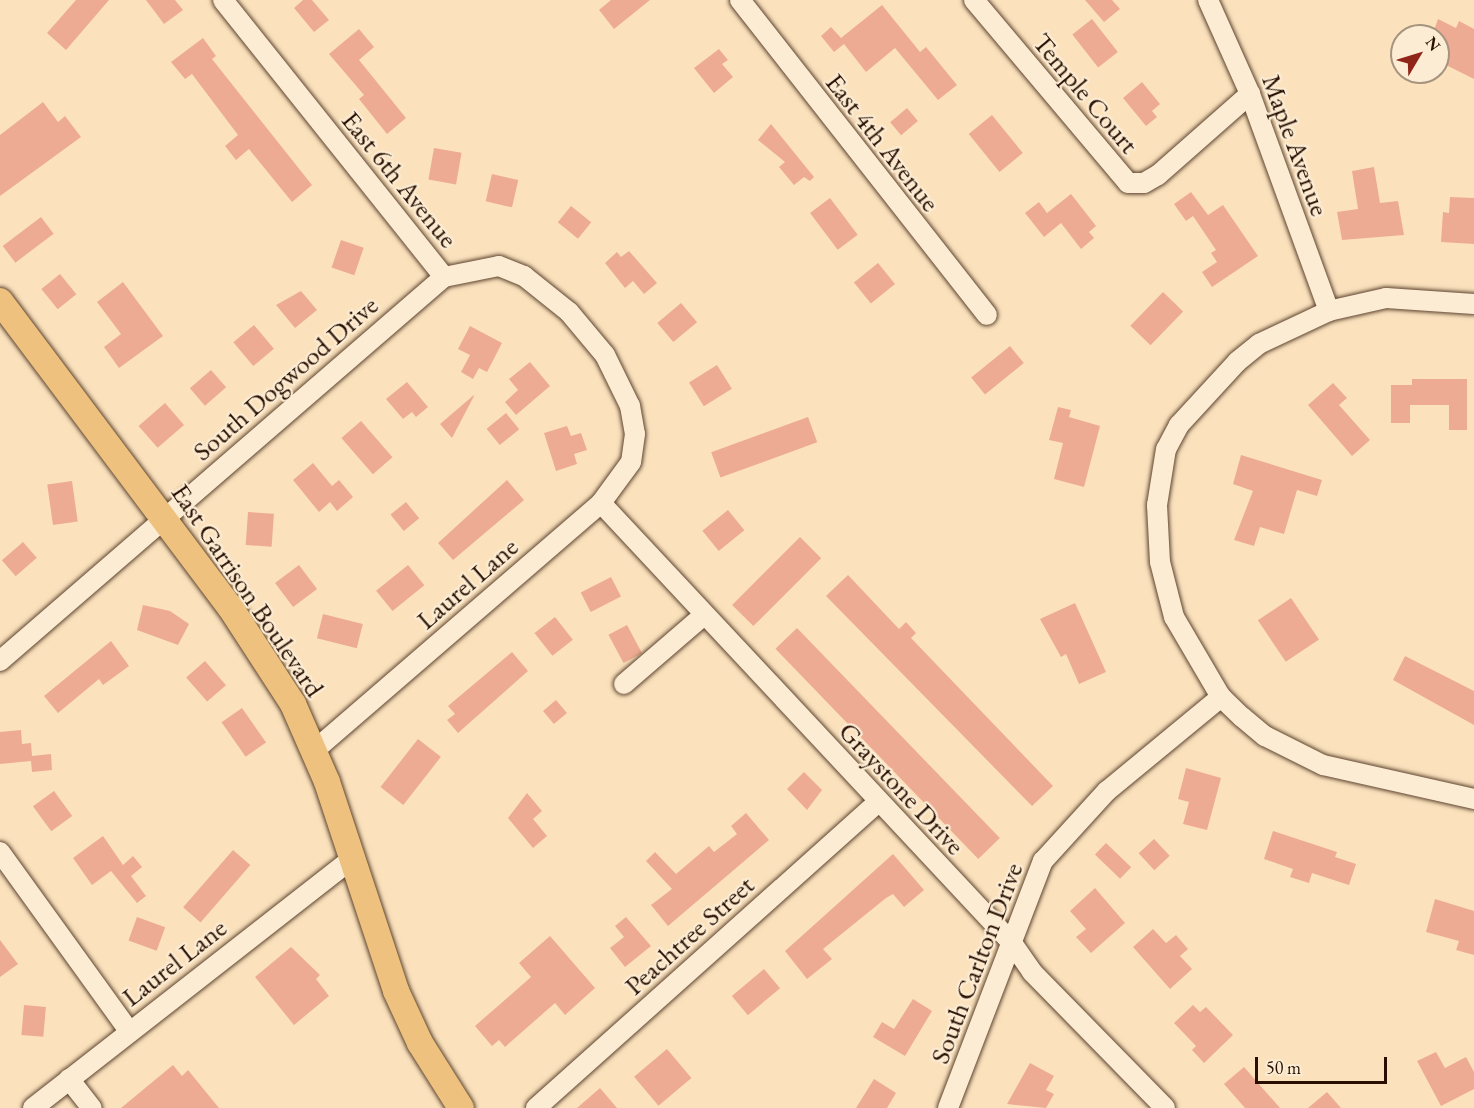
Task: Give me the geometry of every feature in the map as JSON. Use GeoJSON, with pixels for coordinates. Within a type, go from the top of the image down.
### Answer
{"type":"FeatureCollection","features":[{"type":"Feature","properties":{"kind":"main road","name":"East Garrison Boulevard"},"geometry":{"type":"LineString","coordinates":[[0,301],[164,519],[274,672],[314,750],[396,991],[420,1043],[461,1108]]}},
{"type":"Feature","properties":{"kind":"street","name":"East 6th Avenue"},"geometry":{"type":"LineString","coordinates":[[223,0],[444,277],[499,266],[524,276],[570,312],[605,356],[630,406],[635,434],[631,462],[601,504]]}},
{"type":"Feature","properties":{"kind":"street","name":"East 4th Avenue"},"geometry":{"type":"LineString","coordinates":[[740,0],[987,315]]}},
{"type":"Feature","properties":{"kind":"street","name":"Temple Court"},"geometry":{"type":"LineString","coordinates":[[974,0],[1128,183],[1144,183],[1158,175],[1250,94]]}},
{"type":"Feature","properties":{"kind":"street","name":"Maple Avenue"},"geometry":{"type":"LineString","coordinates":[[1208,0],[1250,94],[1329,311]]}},
{"type":"Feature","properties":{"kind":"street","name":"South Dogwood Drive"},"geometry":{"type":"LineString","coordinates":[[0,661],[444,277]]}},
{"type":"Feature","properties":{"kind":"street"},"geometry":{"type":"LineString","coordinates":[[1474,304],[1386,298],[1329,311],[1259,344],[1237,362],[1197,403],[1166,449],[1157,505],[1165,590],[1185,642],[1221,697],[1265,736],[1323,765],[1474,799]]}},
{"type":"Feature","properties":{"kind":"street","name":"Graystone Drive"},"geometry":{"type":"LineString","coordinates":[[601,504],[1012,943],[1032,972],[1165,1108]]}},
{"type":"Feature","properties":{"kind":"street","name":"Laurel Lane"},"geometry":{"type":"LineString","coordinates":[[314,750],[601,504]]}},
{"type":"Feature","properties":{"kind":"street"},"geometry":{"type":"LineString","coordinates":[[624,684],[704,615]]}},
{"type":"Feature","properties":{"kind":"street","name":"South Carlton Drive"},"geometry":{"type":"LineString","coordinates":[[948,1108],[1012,943],[1029,892],[1059,839],[1107,791],[1221,697]]}},
{"type":"Feature","properties":{"kind":"street","name":"Peachtree Street"},"geometry":{"type":"LineString","coordinates":[[536,1108],[878,802]]}},
{"type":"Feature","properties":{"kind":"street"},"geometry":{"type":"LineString","coordinates":[[0,852],[129,1031]]}},
{"type":"Feature","properties":{"kind":"street","name":"Laurel Lane"},"geometry":{"type":"LineString","coordinates":[[33,1108],[350,860]]}},
{"type":"Feature","properties":{"kind":"street"},"geometry":{"type":"LineString","coordinates":[[69,1079],[92,1108]]}},
{"type":"Feature","properties":{"kind":"building"},"geometry":{"type":"Polygon","coordinates":[[[76,0],[109,0],[66,50],[47,33],[76,0]]]}},
{"type":"Feature","properties":{"kind":"building"},"geometry":{"type":"Polygon","coordinates":[[[146,0],[175,0],[183,10],[164,24],[146,0]]]}},
{"type":"Feature","properties":{"kind":"building"},"geometry":{"type":"Polygon","coordinates":[[[303,0],[312,0],[329,20],[314,32],[294,8],[303,0]]]}},
{"type":"Feature","properties":{"kind":"building"},"geometry":{"type":"Polygon","coordinates":[[[611,0],[650,0],[614,29],[599,10],[611,0]]]}},
{"type":"Feature","properties":{"kind":"building"},"geometry":{"type":"Polygon","coordinates":[[[1085,0],[1112,0],[1120,9],[1104,22],[1085,0]]]}},
{"type":"Feature","properties":{"kind":"building"},"geometry":{"type":"Polygon","coordinates":[[[882,5],[920,52],[926,47],[957,85],[938,100],[895,48],[866,72],[844,44],[834,52],[821,36],[831,27],[841,38],[882,5]]]}},
{"type":"Feature","properties":{"kind":"building"},"geometry":{"type":"Polygon","coordinates":[[[1092,19],[1118,52],[1098,67],[1072,34],[1092,19]]]}},
{"type":"Feature","properties":{"kind":"building"},"geometry":{"type":"Polygon","coordinates":[[[1438,19],[1448,24],[1436,24],[1438,19]]]}},
{"type":"Feature","properties":{"kind":"building"},"geometry":{"type":"Polygon","coordinates":[[[1459,21],[1474,29],[1474,79],[1450,67],[1450,25],[1456,28],[1459,21]]]}},
{"type":"Feature","properties":{"kind":"building"},"geometry":{"type":"Polygon","coordinates":[[[359,29],[374,47],[359,60],[406,118],[387,134],[359,99],[364,95],[329,54],[359,29]]]}},
{"type":"Feature","properties":{"kind":"building"},"geometry":{"type":"Polygon","coordinates":[[[203,38],[216,56],[212,59],[312,185],[292,202],[249,149],[236,160],[225,146],[238,135],[192,74],[185,79],[171,62],[203,38]]]}},
{"type":"Feature","properties":{"kind":"building"},"geometry":{"type":"Polygon","coordinates":[[[719,49],[728,60],[722,64],[733,77],[714,93],[694,68],[719,49]]]}},
{"type":"Feature","properties":{"kind":"building"},"geometry":{"type":"Polygon","coordinates":[[[1142,82],[1160,104],[1152,111],[1157,117],[1146,126],[1123,98],[1142,82]]]}},
{"type":"Feature","properties":{"kind":"building"},"geometry":{"type":"Polygon","coordinates":[[[43,102],[58,122],[65,116],[81,137],[0,196],[0,135],[43,102]]]}},
{"type":"Feature","properties":{"kind":"building"},"geometry":{"type":"Polygon","coordinates":[[[907,108],[918,121],[901,135],[890,122],[907,108]]]}},
{"type":"Feature","properties":{"kind":"building"},"geometry":{"type":"Polygon","coordinates":[[[992,115],[1023,153],[1000,172],[969,134],[992,115]]]}},
{"type":"Feature","properties":{"kind":"building"},"geometry":{"type":"Polygon","coordinates":[[[771,124],[814,177],[810,181],[804,177],[794,185],[779,167],[785,162],[758,140],[771,124]]]}},
{"type":"Feature","properties":{"kind":"building"},"geometry":{"type":"Polygon","coordinates":[[[434,148],[462,153],[456,184],[428,180],[434,148]]]}},
{"type":"Feature","properties":{"kind":"building"},"geometry":{"type":"Polygon","coordinates":[[[1374,167],[1380,203],[1398,201],[1404,235],[1342,240],[1337,212],[1358,209],[1352,171],[1374,167]]]}},
{"type":"Feature","properties":{"kind":"building"},"geometry":{"type":"Polygon","coordinates":[[[492,174],[518,180],[512,207],[486,201],[492,174]]]}},
{"type":"Feature","properties":{"kind":"building"},"geometry":{"type":"Polygon","coordinates":[[[1191,192],[1208,215],[1223,205],[1258,256],[1212,287],[1202,272],[1217,262],[1211,253],[1216,250],[1193,216],[1186,221],[1174,204],[1191,192]]]}},
{"type":"Feature","properties":{"kind":"building"},"geometry":{"type":"Polygon","coordinates":[[[1071,194],[1096,226],[1089,232],[1094,238],[1081,249],[1061,223],[1044,237],[1025,213],[1039,202],[1047,213],[1071,194]]]}},
{"type":"Feature","properties":{"kind":"building"},"geometry":{"type":"Polygon","coordinates":[[[1450,197],[1474,198],[1474,244],[1441,242],[1443,212],[1449,213],[1450,197]]]}},
{"type":"Feature","properties":{"kind":"building"},"geometry":{"type":"Polygon","coordinates":[[[830,198],[858,235],[838,250],[810,213],[830,198]]]}},
{"type":"Feature","properties":{"kind":"building"},"geometry":{"type":"Polygon","coordinates":[[[571,206],[591,222],[578,239],[558,222],[571,206]]]}},
{"type":"Feature","properties":{"kind":"building"},"geometry":{"type":"Polygon","coordinates":[[[41,217],[54,234],[15,263],[3,246],[41,217]]]}},
{"type":"Feature","properties":{"kind":"building"},"geometry":{"type":"Polygon","coordinates":[[[341,240],[364,248],[354,275],[332,267],[341,240]]]}},
{"type":"Feature","properties":{"kind":"building"},"geometry":{"type":"Polygon","coordinates":[[[629,251],[657,283],[644,294],[633,281],[625,288],[605,263],[617,252],[621,257],[629,251]]]}},
{"type":"Feature","properties":{"kind":"building"},"geometry":{"type":"Polygon","coordinates":[[[878,263],[895,284],[871,303],[854,283],[878,263]]]}},
{"type":"Feature","properties":{"kind":"building"},"geometry":{"type":"Polygon","coordinates":[[[60,274],[76,294],[58,309],[41,289],[60,274]]]}},
{"type":"Feature","properties":{"kind":"building"},"geometry":{"type":"Polygon","coordinates":[[[123,282],[163,336],[119,368],[104,347],[121,334],[97,302],[123,282]]]}},
{"type":"Feature","properties":{"kind":"building"},"geometry":{"type":"Polygon","coordinates":[[[301,291],[317,310],[295,328],[276,305],[301,291]]]}},
{"type":"Feature","properties":{"kind":"building"},"geometry":{"type":"Polygon","coordinates":[[[1163,292],[1183,311],[1150,345],[1130,326],[1163,292]]]}},
{"type":"Feature","properties":{"kind":"building"},"geometry":{"type":"Polygon","coordinates":[[[681,303],[697,322],[673,342],[657,323],[681,303]]]}},
{"type":"Feature","properties":{"kind":"building"},"geometry":{"type":"Polygon","coordinates":[[[254,325],[274,349],[253,366],[233,342],[254,325]]]}},
{"type":"Feature","properties":{"kind":"building"},"geometry":{"type":"Polygon","coordinates":[[[470,326],[502,343],[487,372],[479,368],[473,379],[461,372],[470,355],[458,349],[470,326]]]}},
{"type":"Feature","properties":{"kind":"building"},"geometry":{"type":"Polygon","coordinates":[[[1010,346],[1024,363],[985,395],[971,377],[1010,346]]]}},
{"type":"Feature","properties":{"kind":"building"},"geometry":{"type":"Polygon","coordinates":[[[530,362],[550,386],[516,415],[505,402],[518,390],[509,379],[530,362]]]}},
{"type":"Feature","properties":{"kind":"building"},"geometry":{"type":"Polygon","coordinates":[[[717,365],[732,389],[704,406],[689,382],[717,365]]]}},
{"type":"Feature","properties":{"kind":"building"},"geometry":{"type":"Polygon","coordinates":[[[211,370],[226,387],[205,406],[190,388],[211,370]]]}},
{"type":"Feature","properties":{"kind":"building"},"geometry":{"type":"Polygon","coordinates":[[[1412,379],[1467,379],[1467,430],[1449,430],[1449,405],[1410,405],[1410,423],[1391,423],[1391,385],[1412,385],[1412,379]]]}},
{"type":"Feature","properties":{"kind":"building"},"geometry":{"type":"Polygon","coordinates":[[[407,382],[428,407],[416,417],[412,412],[403,419],[386,399],[407,382]]]}},
{"type":"Feature","properties":{"kind":"building"},"geometry":{"type":"Polygon","coordinates":[[[1333,383],[1347,398],[1339,405],[1370,440],[1352,456],[1308,405],[1333,383]]]}},
{"type":"Feature","properties":{"kind":"building"},"geometry":{"type":"Polygon","coordinates":[[[474,396],[452,438],[440,424],[474,396]]]}},
{"type":"Feature","properties":{"kind":"building"},"geometry":{"type":"Polygon","coordinates":[[[165,403],[184,425],[158,448],[139,426],[165,403]]]}},
{"type":"Feature","properties":{"kind":"building"},"geometry":{"type":"Polygon","coordinates":[[[1058,407],[1071,410],[1069,417],[1100,426],[1084,487],[1054,479],[1063,443],[1049,440],[1058,407]]]}},
{"type":"Feature","properties":{"kind":"building"},"geometry":{"type":"Polygon","coordinates":[[[506,413],[519,429],[500,445],[487,429],[506,413]]]}},
{"type":"Feature","properties":{"kind":"building"},"geometry":{"type":"Polygon","coordinates":[[[808,417],[817,442],[720,478],[711,452],[808,417]]]}},
{"type":"Feature","properties":{"kind":"building"},"geometry":{"type":"Polygon","coordinates":[[[361,421],[392,457],[373,474],[341,438],[361,421]]]}},
{"type":"Feature","properties":{"kind":"building"},"geometry":{"type":"Polygon","coordinates":[[[567,426],[571,436],[581,433],[587,450],[574,454],[577,464],[556,471],[544,433],[567,426]]]}},
{"type":"Feature","properties":{"kind":"building"},"geometry":{"type":"Polygon","coordinates":[[[1241,455],[1322,480],[1317,496],[1297,490],[1284,534],[1260,527],[1254,546],[1234,540],[1253,491],[1233,484],[1241,455]]]}},
{"type":"Feature","properties":{"kind":"building"},"geometry":{"type":"Polygon","coordinates":[[[313,463],[332,486],[339,480],[353,497],[337,511],[330,502],[319,512],[293,480],[313,463]]]}},
{"type":"Feature","properties":{"kind":"building"},"geometry":{"type":"Polygon","coordinates":[[[507,480],[524,500],[453,560],[438,543],[507,480]]]}},
{"type":"Feature","properties":{"kind":"building"},"geometry":{"type":"Polygon","coordinates":[[[72,481],[78,522],[53,525],[47,484],[72,481]]]}},
{"type":"Feature","properties":{"kind":"building"},"geometry":{"type":"Polygon","coordinates":[[[406,502],[419,518],[404,531],[390,515],[406,502]]]}},
{"type":"Feature","properties":{"kind":"building"},"geometry":{"type":"Polygon","coordinates":[[[728,510],[744,530],[719,551],[702,531],[728,510]]]}},
{"type":"Feature","properties":{"kind":"building"},"geometry":{"type":"Polygon","coordinates":[[[248,512],[274,514],[272,547],[246,545],[248,512]]]}},
{"type":"Feature","properties":{"kind":"building"},"geometry":{"type":"Polygon","coordinates":[[[800,537],[821,558],[753,626],[732,605],[800,537]]]}},
{"type":"Feature","properties":{"kind":"building"},"geometry":{"type":"Polygon","coordinates":[[[23,542],[37,558],[16,576],[2,560],[23,542]]]}},
{"type":"Feature","properties":{"kind":"building"},"geometry":{"type":"Polygon","coordinates":[[[299,565],[317,589],[293,607],[275,583],[299,565]]]}},
{"type":"Feature","properties":{"kind":"building"},"geometry":{"type":"Polygon","coordinates":[[[408,565],[424,585],[392,611],[376,591],[408,565]]]}},
{"type":"Feature","properties":{"kind":"building"},"geometry":{"type":"Polygon","coordinates":[[[848,575],[899,629],[906,622],[916,633],[911,638],[1053,786],[1032,806],[826,596],[848,575]]]}},
{"type":"Feature","properties":{"kind":"building"},"geometry":{"type":"Polygon","coordinates":[[[611,577],[621,597],[591,612],[581,592],[611,577]]]}},
{"type":"Feature","properties":{"kind":"building"},"geometry":{"type":"Polygon","coordinates":[[[1291,598],[1319,639],[1286,662],[1258,620],[1291,598]]]}},
{"type":"Feature","properties":{"kind":"building"},"geometry":{"type":"Polygon","coordinates":[[[1075,603],[1106,672],[1079,684],[1066,654],[1061,657],[1040,619],[1075,603]]]}},
{"type":"Feature","properties":{"kind":"building"},"geometry":{"type":"Polygon","coordinates":[[[143,605],[170,611],[189,624],[178,645],[137,630],[143,605]]]}},
{"type":"Feature","properties":{"kind":"building"},"geometry":{"type":"Polygon","coordinates":[[[323,614],[363,624],[357,648],[317,638],[323,614]]]}},
{"type":"Feature","properties":{"kind":"building"},"geometry":{"type":"Polygon","coordinates":[[[555,617],[573,640],[552,656],[535,633],[555,617]]]}},
{"type":"Feature","properties":{"kind":"building"},"geometry":{"type":"Polygon","coordinates":[[[627,625],[642,653],[623,663],[608,635],[627,625]]]}},
{"type":"Feature","properties":{"kind":"building"},"geometry":{"type":"Polygon","coordinates":[[[797,628],[1000,838],[978,859],[775,649],[797,628]]]}},
{"type":"Feature","properties":{"kind":"building"},"geometry":{"type":"Polygon","coordinates":[[[111,641],[129,666],[103,685],[99,679],[58,713],[44,696],[111,641]]]}},
{"type":"Feature","properties":{"kind":"building"},"geometry":{"type":"Polygon","coordinates":[[[512,652],[528,671],[458,733],[447,720],[455,714],[448,706],[512,652]]]}},
{"type":"Feature","properties":{"kind":"building"},"geometry":{"type":"Polygon","coordinates":[[[1405,656],[1474,691],[1474,725],[1393,680],[1405,656]]]}},
{"type":"Feature","properties":{"kind":"building"},"geometry":{"type":"Polygon","coordinates":[[[205,661],[226,685],[207,702],[186,677],[205,661]]]}},
{"type":"Feature","properties":{"kind":"building"},"geometry":{"type":"Polygon","coordinates":[[[556,700],[567,713],[554,724],[543,711],[556,700]]]}},
{"type":"Feature","properties":{"kind":"building"},"geometry":{"type":"Polygon","coordinates":[[[242,708],[266,742],[246,757],[222,722],[242,708]]]}},
{"type":"Feature","properties":{"kind":"building"},"geometry":{"type":"Polygon","coordinates":[[[21,730],[22,744],[31,743],[32,756],[51,754],[52,770],[32,772],[31,761],[0,764],[0,732],[21,730]]]}},
{"type":"Feature","properties":{"kind":"building"},"geometry":{"type":"Polygon","coordinates":[[[418,739],[441,757],[403,805],[380,787],[418,739]]]}},
{"type":"Feature","properties":{"kind":"building"},"geometry":{"type":"Polygon","coordinates":[[[1186,768],[1221,778],[1207,830],[1183,824],[1189,802],[1178,799],[1186,768]]]}},
{"type":"Feature","properties":{"kind":"building"},"geometry":{"type":"Polygon","coordinates":[[[804,772],[822,790],[807,810],[787,789],[804,772]]]}},
{"type":"Feature","properties":{"kind":"building"},"geometry":{"type":"Polygon","coordinates":[[[54,791],[72,816],[51,831],[33,806],[54,791]]]}},
{"type":"Feature","properties":{"kind":"building"},"geometry":{"type":"Polygon","coordinates":[[[527,793],[542,811],[533,819],[547,836],[533,848],[508,818],[527,793]]]}},
{"type":"Feature","properties":{"kind":"building"},"geometry":{"type":"Polygon","coordinates":[[[746,813],[769,840],[668,926],[651,905],[672,889],[646,861],[655,852],[676,874],[709,846],[714,852],[737,834],[731,826],[746,813]]]}},
{"type":"Feature","properties":{"kind":"building"},"geometry":{"type":"Polygon","coordinates":[[[1273,831],[1337,852],[1335,857],[1356,864],[1349,885],[1312,873],[1309,883],[1290,877],[1293,869],[1264,859],[1273,831]]]}},
{"type":"Feature","properties":{"kind":"building"},"geometry":{"type":"Polygon","coordinates":[[[103,836],[123,865],[133,856],[142,867],[131,876],[146,896],[137,903],[111,871],[92,885],[73,858],[103,836]]]}},
{"type":"Feature","properties":{"kind":"building"},"geometry":{"type":"Polygon","coordinates":[[[1154,839],[1170,856],[1154,870],[1139,853],[1154,839]]]}},
{"type":"Feature","properties":{"kind":"building"},"geometry":{"type":"Polygon","coordinates":[[[1106,843],[1131,867],[1120,879],[1095,855],[1106,843]]]}},
{"type":"Feature","properties":{"kind":"building"},"geometry":{"type":"Polygon","coordinates":[[[233,850],[250,865],[200,922],[183,907],[233,850]]]}},
{"type":"Feature","properties":{"kind":"building"},"geometry":{"type":"Polygon","coordinates":[[[893,854],[924,890],[904,907],[893,894],[886,898],[823,949],[832,959],[807,979],[785,951],[893,854]]]}},
{"type":"Feature","properties":{"kind":"building"},"geometry":{"type":"Polygon","coordinates":[[[1095,888],[1125,923],[1091,953],[1076,937],[1086,929],[1070,911],[1095,888]]]}},
{"type":"Feature","properties":{"kind":"building"},"geometry":{"type":"Polygon","coordinates":[[[1435,899],[1474,911],[1474,955],[1456,950],[1459,941],[1426,932],[1435,899]]]}},
{"type":"Feature","properties":{"kind":"building"},"geometry":{"type":"Polygon","coordinates":[[[137,917],[165,927],[157,951],[128,940],[137,917]]]}},
{"type":"Feature","properties":{"kind":"building"},"geometry":{"type":"Polygon","coordinates":[[[626,917],[651,946],[625,967],[610,948],[624,937],[615,926],[626,917]]]}},
{"type":"Feature","properties":{"kind":"building"},"geometry":{"type":"Polygon","coordinates":[[[1153,929],[1166,943],[1176,935],[1188,949],[1180,956],[1192,969],[1170,989],[1133,947],[1153,929]]]}},
{"type":"Feature","properties":{"kind":"building"},"geometry":{"type":"Polygon","coordinates":[[[550,936],[595,988],[565,1015],[555,1003],[505,1047],[499,1040],[492,1046],[475,1026],[531,977],[519,963],[550,936]]]}},
{"type":"Feature","properties":{"kind":"building"},"geometry":{"type":"Polygon","coordinates":[[[0,940],[18,964],[0,977],[0,940]]]}},
{"type":"Feature","properties":{"kind":"building"},"geometry":{"type":"Polygon","coordinates":[[[291,947],[320,975],[316,979],[329,996],[294,1025],[255,977],[291,947]]]}},
{"type":"Feature","properties":{"kind":"building"},"geometry":{"type":"Polygon","coordinates":[[[764,969],[780,988],[748,1015],[732,996],[764,969]]]}},
{"type":"Feature","properties":{"kind":"building"},"geometry":{"type":"Polygon","coordinates":[[[913,999],[932,1011],[905,1056],[873,1037],[882,1022],[894,1029],[913,999]]]}},
{"type":"Feature","properties":{"kind":"building"},"geometry":{"type":"Polygon","coordinates":[[[24,1005],[46,1007],[43,1037],[21,1035],[24,1005]]]}},
{"type":"Feature","properties":{"kind":"building"},"geometry":{"type":"Polygon","coordinates":[[[1193,1005],[1200,1012],[1206,1007],[1233,1035],[1204,1063],[1192,1050],[1196,1046],[1174,1023],[1193,1005]]]}},
{"type":"Feature","properties":{"kind":"building"},"geometry":{"type":"Polygon","coordinates":[[[667,1049],[691,1078],[658,1106],[634,1077],[667,1049]]]}},
{"type":"Feature","properties":{"kind":"building"},"geometry":{"type":"Polygon","coordinates":[[[1436,1052],[1445,1068],[1466,1057],[1474,1072],[1474,1089],[1441,1106],[1417,1061],[1436,1052]]]}},
{"type":"Feature","properties":{"kind":"building"},"geometry":{"type":"Polygon","coordinates":[[[1030,1063],[1054,1076],[1046,1090],[1054,1094],[1046,1108],[1007,1104],[1030,1063]]]}},
{"type":"Feature","properties":{"kind":"building"},"geometry":{"type":"Polygon","coordinates":[[[173,1065],[182,1076],[188,1070],[219,1108],[121,1108],[173,1065]]]}},
{"type":"Feature","properties":{"kind":"building"},"geometry":{"type":"Polygon","coordinates":[[[1244,1067],[1280,1108],[1245,1108],[1224,1084],[1244,1067]]]}},
{"type":"Feature","properties":{"kind":"building"},"geometry":{"type":"Polygon","coordinates":[[[874,1079],[896,1093],[887,1108],[856,1108],[874,1079]]]}},
{"type":"Feature","properties":{"kind":"building"},"geometry":{"type":"Polygon","coordinates":[[[600,1088],[617,1108],[577,1108],[600,1088]]]}},
{"type":"Feature","properties":{"kind":"building"},"geometry":{"type":"Polygon","coordinates":[[[1327,1092],[1341,1108],[1308,1108],[1327,1092]]]}}]}
